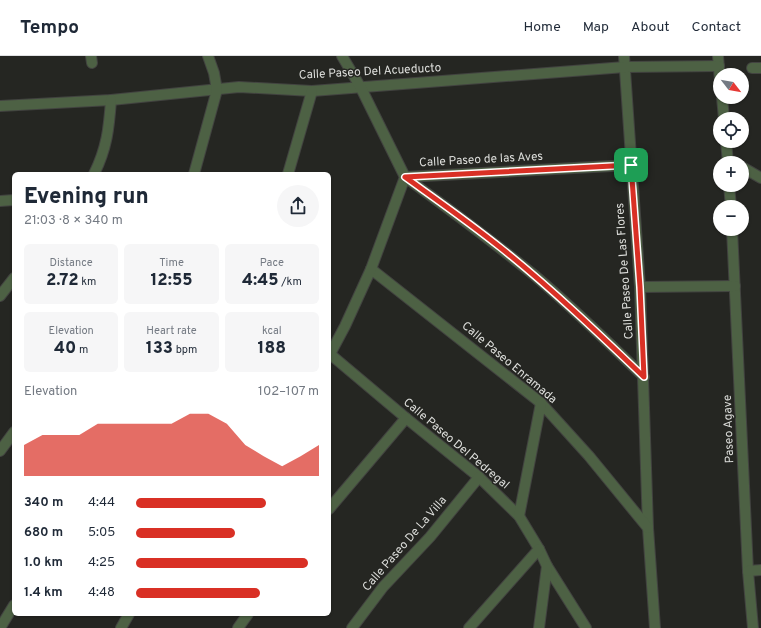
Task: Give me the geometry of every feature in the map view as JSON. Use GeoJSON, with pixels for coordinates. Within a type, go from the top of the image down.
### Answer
{"type":"FeatureCollection","features":[{"type":"Feature","properties":{"kind":"street"},"geometry":{"type":"LineString","coordinates":[[195,172],[217,90],[214,73],[208,56]]}},
{"type":"Feature","properties":{"kind":"street"},"geometry":{"type":"LineString","coordinates":[[331,353],[371,269],[405,177],[361,88],[342,56]]}},
{"type":"Feature","properties":{"kind":"street","name":"Calle Paseo De Las Flores"},"geometry":{"type":"LineString","coordinates":[[624,56],[640,287],[648,528],[655,628]]}},
{"type":"Feature","properties":{"kind":"street","name":"Calle Paseo Del Acueducto"},"geometry":{"type":"LineString","coordinates":[[0,106],[111,100],[239,87],[312,90],[361,88],[718,61]]}},
{"type":"Feature","properties":{"kind":"street"},"geometry":{"type":"LineString","coordinates":[[289,172],[312,90]]}},
{"type":"Feature","properties":{"kind":"street"},"geometry":{"type":"LineString","coordinates":[[95,172],[102,158],[108,135],[111,100]]}},
{"type":"Feature","properties":{"kind":"street","name":"Calle Paseo de las Aves"},"geometry":{"type":"LineString","coordinates":[[405,177],[631,165]]}},
{"type":"Feature","properties":{"kind":"street"},"geometry":{"type":"LineString","coordinates":[[749,171],[761,178]]}},
{"type":"Feature","properties":{"kind":"street","name":"Calle Paseo de las Aves"},"geometry":{"type":"LineString","coordinates":[[405,177],[499,247],[535,276],[575,311],[644,377]]}},
{"type":"Feature","properties":{"kind":"street"},"geometry":{"type":"LineString","coordinates":[[0,200],[12,200]]}},
{"type":"Feature","properties":{"kind":"street","name":"Paseo Agave"},"geometry":{"type":"LineString","coordinates":[[732,236],[748,571],[753,628]]}},
{"type":"Feature","properties":{"kind":"street","name":"Calle Paseo Enramada"},"geometry":{"type":"LineString","coordinates":[[371,269],[541,403],[589,456],[648,528]]}},
{"type":"Feature","properties":{"kind":"street"},"geometry":{"type":"LineString","coordinates":[[0,296],[12,281]]}},
{"type":"Feature","properties":{"kind":"street"},"geometry":{"type":"LineString","coordinates":[[640,287],[736,286]]}},
{"type":"Feature","properties":{"kind":"street","name":"Calle Paseo Del Pedregal"},"geometry":{"type":"LineString","coordinates":[[331,356],[479,477],[519,516],[539,548],[547,566],[586,628]]}},
{"type":"Feature","properties":{"kind":"street"},"geometry":{"type":"LineString","coordinates":[[519,516],[541,403]]}},
{"type":"Feature","properties":{"kind":"street"},"geometry":{"type":"LineString","coordinates":[[331,508],[406,418]]}},
{"type":"Feature","properties":{"kind":"street"},"geometry":{"type":"LineString","coordinates":[[0,451],[12,435]]}},
{"type":"Feature","properties":{"kind":"street","name":"Calle Paseo De La Villa"},"geometry":{"type":"LineString","coordinates":[[352,628],[383,587],[430,537],[479,477]]}},
{"type":"Feature","properties":{"kind":"street"},"geometry":{"type":"LineString","coordinates":[[469,628],[539,548]]}},
{"type":"Feature","properties":{"kind":"street"},"geometry":{"type":"LineString","coordinates":[[539,628],[547,566]]}},
{"type":"Feature","properties":{"kind":"street"},"geometry":{"type":"LineString","coordinates":[[748,571],[761,570]]}},
{"type":"Feature","properties":{"kind":"street"},"geometry":{"type":"LineString","coordinates":[[0,628],[12,608]]}},
{"type":"Feature","properties":{"kind":"street"},"geometry":{"type":"LineString","coordinates":[[121,628],[128,616]]}},
{"type":"Feature","properties":{"kind":"street"},"geometry":{"type":"LineString","coordinates":[[238,628],[247,616]]}},
{"type":"Feature","properties":{"kind":"route"},"geometry":{"type":"LineString","coordinates":[[631,165],[640,287],[644,377],[575,311],[535,276],[499,247],[405,177],[518,171],[631,165]]}}]}
